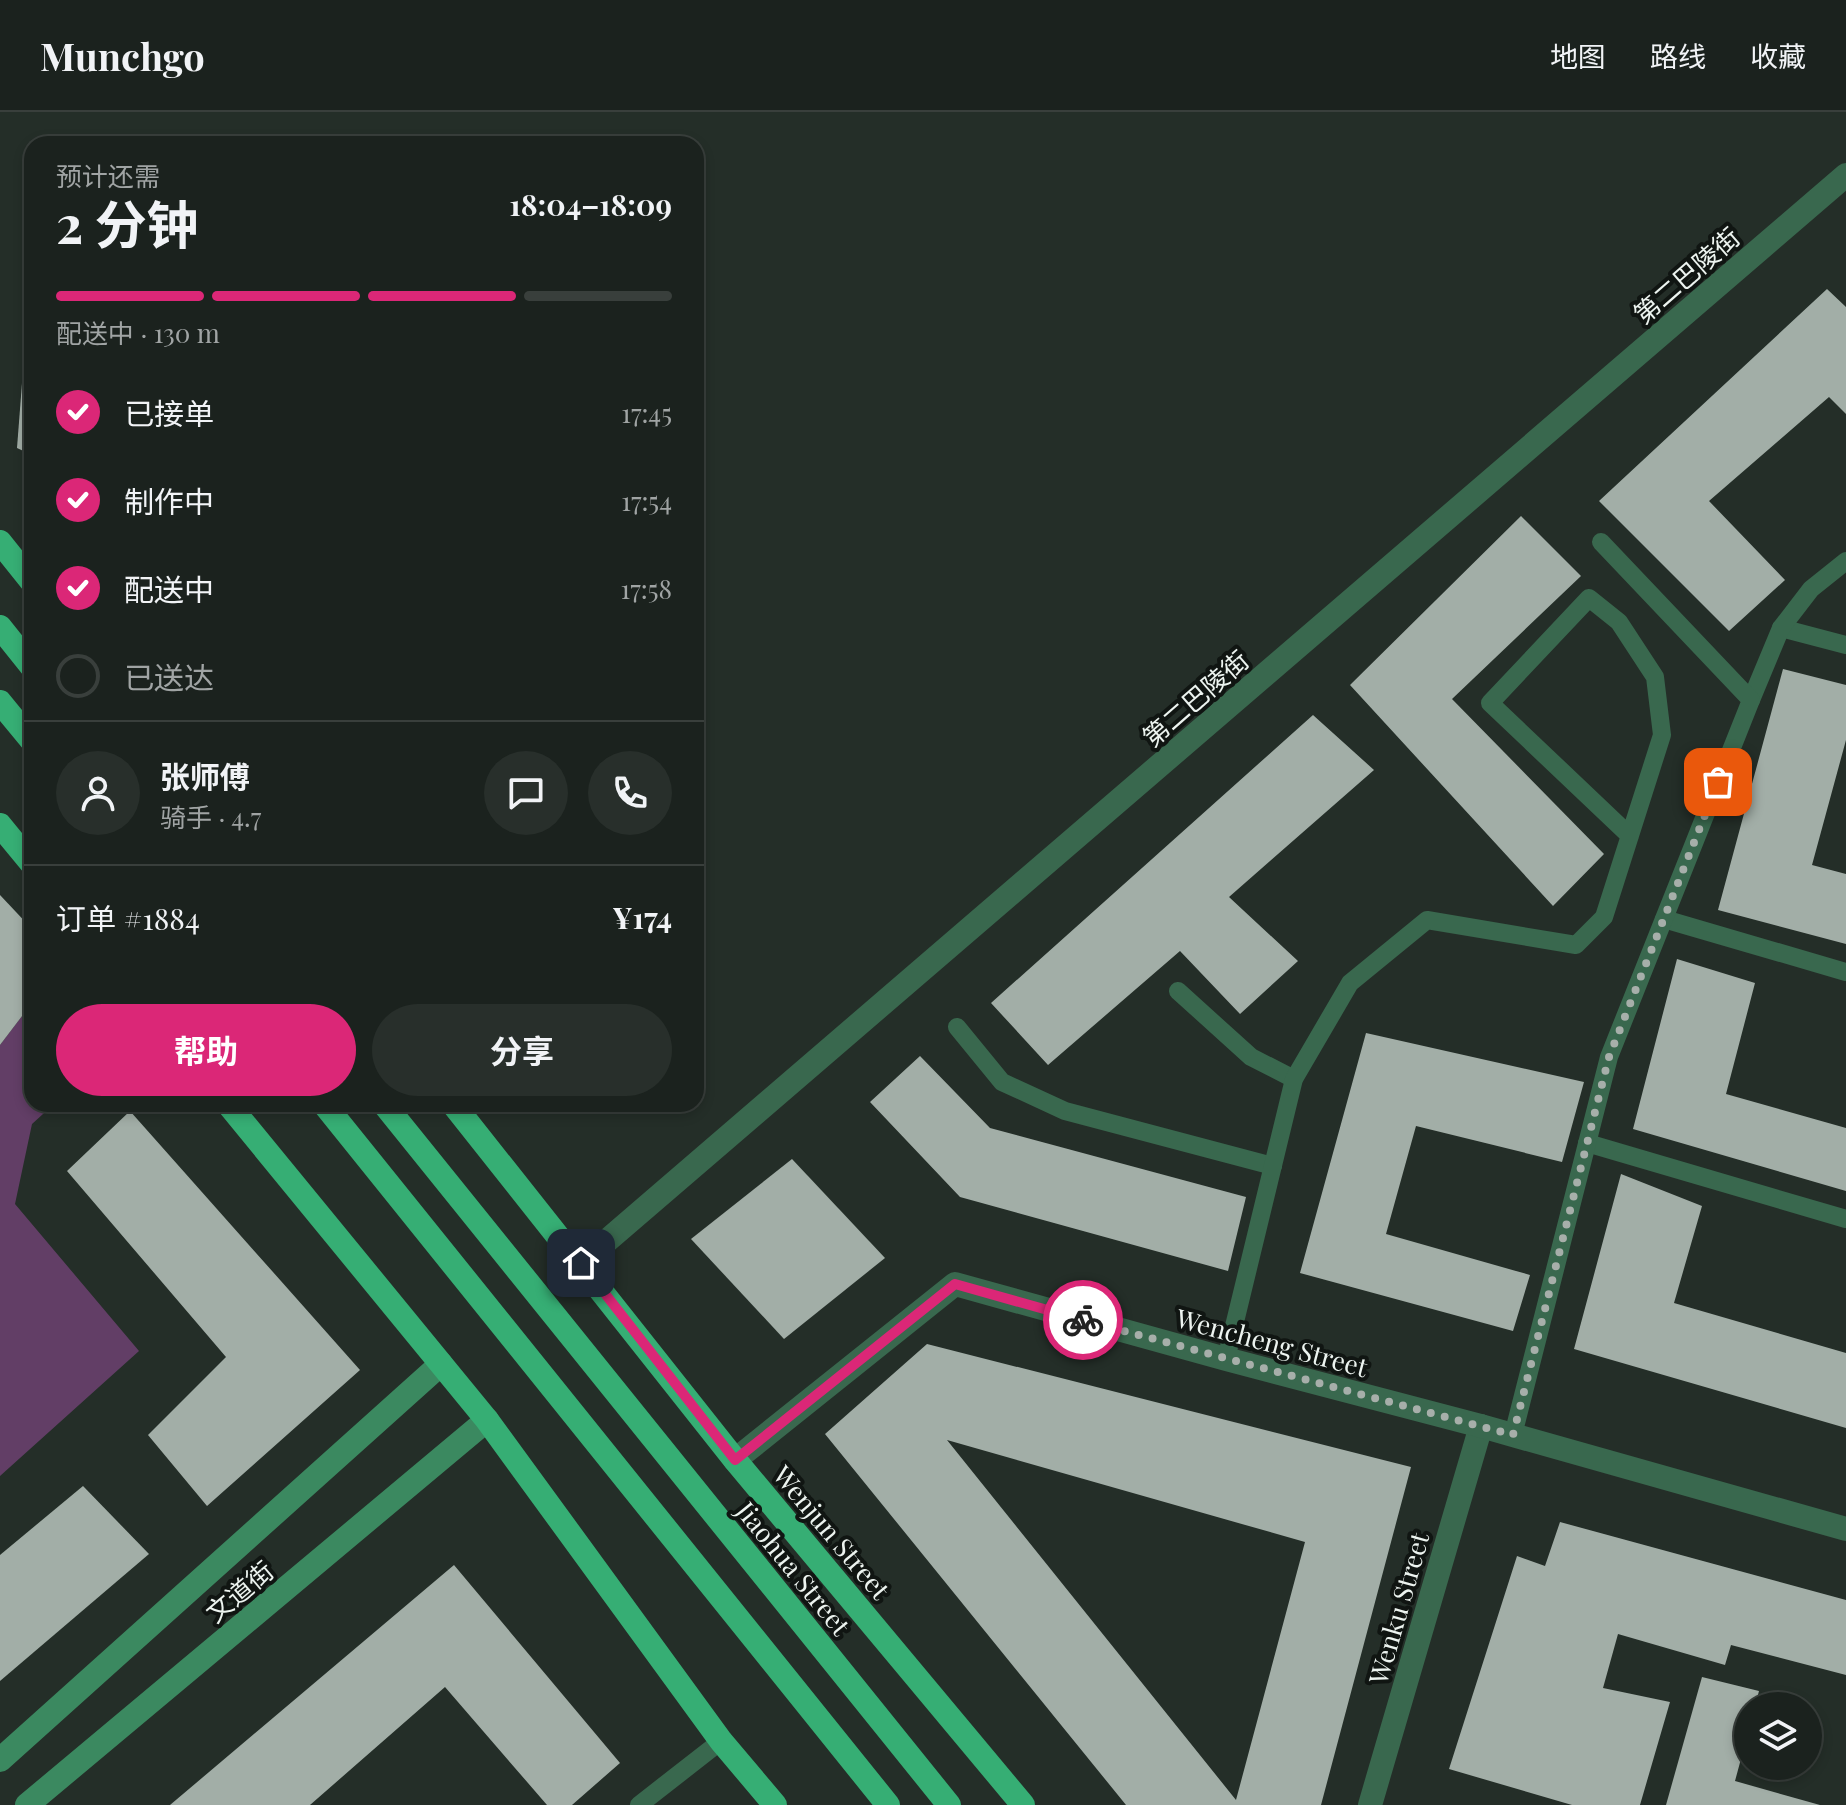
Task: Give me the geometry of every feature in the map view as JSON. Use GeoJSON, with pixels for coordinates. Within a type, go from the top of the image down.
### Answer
{"type":"FeatureCollection","features":[{"type":"Feature","properties":{"kind":"highway"},"geometry":{"type":"LineString","coordinates":[[0,542],[24,572]]}},
{"type":"Feature","properties":{"kind":"highway"},"geometry":{"type":"LineString","coordinates":[[0,627],[24,657]]}},
{"type":"Feature","properties":{"kind":"highway"},"geometry":{"type":"LineString","coordinates":[[0,702],[24,731]]}},
{"type":"Feature","properties":{"kind":"highway"},"geometry":{"type":"LineString","coordinates":[[0,825],[24,854]]}},
{"type":"Feature","properties":{"kind":"highway"},"geometry":{"type":"LineString","coordinates":[[235,1112],[487,1420],[721,1741],[775,1805]]}},
{"type":"Feature","properties":{"kind":"highway"},"geometry":{"type":"LineString","coordinates":[[330,1112],[888,1805]]}},
{"type":"Feature","properties":{"kind":"highway","name":"Jiaohua Street"},"geometry":{"type":"LineString","coordinates":[[390,1112],[949,1805]]}},
{"type":"Feature","properties":{"kind":"highway","name":"Wenjun Street"},"geometry":{"type":"LineString","coordinates":[[459,1112],[735,1460],[1023,1805]]}},
{"type":"Feature","properties":{"kind":"main road","name":"文道街"},"geometry":{"type":"LineString","coordinates":[[0,1760],[441,1364]]}},
{"type":"Feature","properties":{"kind":"main road","name":"文道街"},"geometry":{"type":"LineString","coordinates":[[27,1805],[487,1420]]}},
{"type":"Feature","properties":{"kind":"street","name":"第二巴陵街"},"geometry":{"type":"LineString","coordinates":[[581,1263],[1846,175]]}},
{"type":"Feature","properties":{"kind":"street","name":"Wencheng Street"},"geometry":{"type":"LineString","coordinates":[[735,1460],[955,1284],[1481,1426],[1846,1529]]}},
{"type":"Feature","properties":{"kind":"street","name":"Wenku Street"},"geometry":{"type":"LineString","coordinates":[[1370,1805],[1481,1426]]}},
{"type":"Feature","properties":{"kind":"lane"},"geometry":{"type":"LineString","coordinates":[[1601,542],[1751,700]]}},
{"type":"Feature","properties":{"kind":"lane"},"geometry":{"type":"LineString","coordinates":[[1513,1435],[1609,1057],[1781,628],[1811,589],[1846,561]]}},
{"type":"Feature","properties":{"kind":"lane"},"geometry":{"type":"LineString","coordinates":[[1226,1359],[1294,1079],[1350,983],[1427,920],[1576,945],[1604,917],[1630,836],[1662,735],[1655,677],[1619,622],[1589,598],[1490,703],[1630,836]]}},
{"type":"Feature","properties":{"kind":"lane"},"geometry":{"type":"LineString","coordinates":[[1781,628],[1846,645]]}},
{"type":"Feature","properties":{"kind":"lane"},"geometry":{"type":"LineString","coordinates":[[1664,919],[1846,972]]}},
{"type":"Feature","properties":{"kind":"lane"},"geometry":{"type":"LineString","coordinates":[[1178,991],[1251,1057],[1294,1079]]}},
{"type":"Feature","properties":{"kind":"lane"},"geometry":{"type":"LineString","coordinates":[[957,1027],[1002,1082],[1053,1105],[1273,1166]]}},
{"type":"Feature","properties":{"kind":"lane"},"geometry":{"type":"LineString","coordinates":[[1587,1143],[1846,1219]]}},
{"type":"Feature","properties":{"kind":"lane"},"geometry":{"type":"LineString","coordinates":[[639,1805],[721,1741]]}},
{"type":"Feature","properties":{"kind":"shaded area"},"geometry":{"type":"Polygon","coordinates":[[[24,1014],[24,1112],[45,1112],[32,1124],[15,1204],[139,1351],[0,1476],[0,1045],[24,1014]]]}},
{"type":"Feature","properties":{"kind":"building"},"geometry":{"type":"Polygon","coordinates":[[[1827,289],[1846,307],[1846,414],[1829,397],[1709,501],[1785,580],[1729,631],[1599,501],[1827,289]]]}},
{"type":"Feature","properties":{"kind":"building"},"geometry":{"type":"Polygon","coordinates":[[[24,357],[24,451],[17,448],[24,357]]]}},
{"type":"Feature","properties":{"kind":"building"},"geometry":{"type":"Polygon","coordinates":[[[1521,516],[1581,576],[1452,699],[1604,854],[1553,906],[1350,685],[1521,516]]]}},
{"type":"Feature","properties":{"kind":"building"},"geometry":{"type":"Polygon","coordinates":[[[1783,669],[1846,685],[1846,740],[1812,865],[1846,874],[1846,944],[1718,910],[1783,669]]]}},
{"type":"Feature","properties":{"kind":"building"},"geometry":{"type":"Polygon","coordinates":[[[1313,715],[1374,770],[1229,897],[1298,961],[1240,1014],[1180,951],[1048,1065],[991,1003],[1313,715]]]}},
{"type":"Feature","properties":{"kind":"building"},"geometry":{"type":"Polygon","coordinates":[[[0,895],[24,920],[24,1014],[0,1045],[0,895]]]}},
{"type":"Feature","properties":{"kind":"building"},"geometry":{"type":"Polygon","coordinates":[[[1677,959],[1755,983],[1726,1094],[1846,1128],[1846,1191],[1633,1129],[1677,959]]]}},
{"type":"Feature","properties":{"kind":"building"},"geometry":{"type":"Polygon","coordinates":[[[1366,1033],[1584,1082],[1562,1162],[1416,1126],[1386,1234],[1530,1275],[1513,1331],[1300,1273],[1366,1033]]]}},
{"type":"Feature","properties":{"kind":"building"},"geometry":{"type":"Polygon","coordinates":[[[920,1056],[990,1128],[1246,1197],[1228,1271],[960,1197],[870,1102],[920,1056]]]}},
{"type":"Feature","properties":{"kind":"building"},"geometry":{"type":"Polygon","coordinates":[[[131,1112],[360,1370],[207,1506],[148,1435],[226,1357],[67,1171],[131,1112]]]}},
{"type":"Feature","properties":{"kind":"building"},"geometry":{"type":"Polygon","coordinates":[[[792,1159],[885,1258],[784,1339],[691,1239],[792,1159]]]}},
{"type":"Feature","properties":{"kind":"building"},"geometry":{"type":"Polygon","coordinates":[[[1621,1174],[1702,1206],[1674,1303],[1846,1353],[1846,1428],[1574,1349],[1621,1174]]]}},
{"type":"Feature","properties":{"kind":"building"},"geometry":{"type":"Polygon","coordinates":[[[927,1344],[1411,1467],[1321,1805],[1126,1805],[825,1434],[927,1344]],[[947,1440],[1236,1800],[1305,1542],[947,1440]]]}},
{"type":"Feature","properties":{"kind":"building"},"geometry":{"type":"Polygon","coordinates":[[[83,1486],[149,1554],[0,1681],[0,1555],[83,1486]]]}},
{"type":"Feature","properties":{"kind":"building"},"geometry":{"type":"Polygon","coordinates":[[[1560,1522],[1846,1600],[1846,1675],[1731,1645],[1725,1665],[1618,1634],[1603,1688],[1670,1702],[1640,1805],[1572,1805],[1449,1769],[1517,1556],[1545,1566],[1560,1522]]]}},
{"type":"Feature","properties":{"kind":"building"},"geometry":{"type":"Polygon","coordinates":[[[454,1565],[620,1763],[572,1805],[547,1805],[445,1687],[310,1805],[170,1805],[454,1565]]]}},
{"type":"Feature","properties":{"kind":"building"},"geometry":{"type":"Polygon","coordinates":[[[1702,1677],[1759,1691],[1734,1692],[1734,1780],[1820,1805],[1666,1805],[1702,1677]]]}},
{"type":"Feature","properties":{"kind":"way so far"},"geometry":{"type":"LineString","coordinates":[[1083,1320],[1513,1435],[1609,1057],[1718,782]]}},
{"type":"Feature","properties":{"kind":"route"},"geometry":{"type":"LineString","coordinates":[[581,1263],[735,1460],[955,1284],[1083,1320]]}}]}
